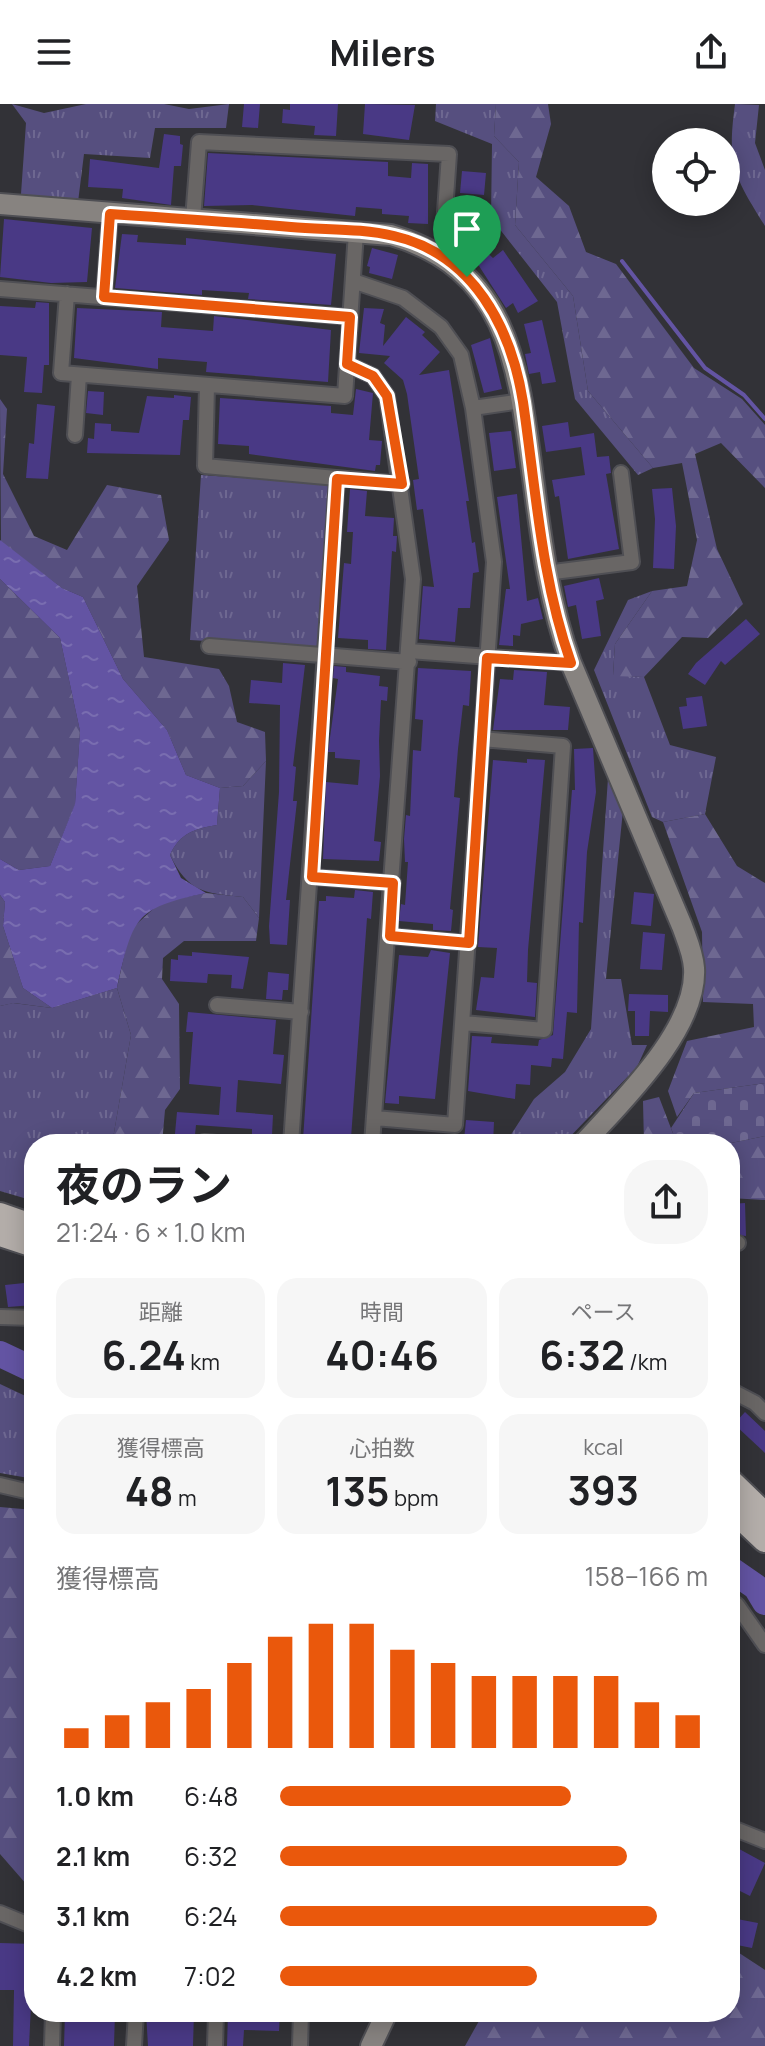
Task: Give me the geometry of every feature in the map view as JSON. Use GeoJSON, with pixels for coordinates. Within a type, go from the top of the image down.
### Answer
{"type":"FeatureCollection","features":[{"type":"Feature","properties":{"kind":"highway"},"geometry":{"type":"LineString","coordinates":[[0,1215],[24,1223]]}},
{"type":"Feature","properties":{"kind":"highway"},"geometry":{"type":"LineString","coordinates":[[0,1234],[24,1242]]}},
{"type":"Feature","properties":{"kind":"highway"},"geometry":{"type":"LineString","coordinates":[[740,1491],[765,1515]]}},
{"type":"Feature","properties":{"kind":"highway"},"geometry":{"type":"LineString","coordinates":[[740,1516],[765,1540]]}},
{"type":"Feature","properties":{"kind":"street"},"geometry":{"type":"LineString","coordinates":[[193,219],[199,142],[449,154],[442,255]]}},
{"type":"Feature","properties":{"kind":"street"},"geometry":{"type":"LineString","coordinates":[[0,204],[391,235],[442,255],[467,277],[501,325],[515,359],[555,619],[682,926],[694,970],[692,992],[671,1035],[646,1074],[592,1134]]}},
{"type":"Feature","properties":{"kind":"street"},"geometry":{"type":"LineString","coordinates":[[104,297],[110,214]]}},
{"type":"Feature","properties":{"kind":"street"},"geometry":{"type":"LineString","coordinates":[[67,294],[61,373],[345,396],[356,232]]}},
{"type":"Feature","properties":{"kind":"street"},"geometry":{"type":"LineString","coordinates":[[353,281],[403,298],[441,327],[461,355],[473,408],[494,562],[455,1125],[375,1118]]}},
{"type":"Feature","properties":{"kind":"street"},"geometry":{"type":"LineString","coordinates":[[0,289],[350,317]]}},
{"type":"Feature","properties":{"kind":"street"},"geometry":{"type":"LineString","coordinates":[[347,364],[373,376],[387,396],[402,484],[413,579],[390,936],[373,1134]]}},
{"type":"Feature","properties":{"kind":"street"},"geometry":{"type":"LineString","coordinates":[[75,435],[79,375]]}},
{"type":"Feature","properties":{"kind":"street"},"geometry":{"type":"LineString","coordinates":[[207,386],[205,466],[402,484]]}},
{"type":"Feature","properties":{"kind":"street"},"geometry":{"type":"LineString","coordinates":[[473,408],[522,401]]}},
{"type":"Feature","properties":{"kind":"street"},"geometry":{"type":"LineString","coordinates":[[546,573],[632,562],[621,473]]}},
{"type":"Feature","properties":{"kind":"street"},"geometry":{"type":"LineString","coordinates":[[292,1134],[312,877],[337,479]]}},
{"type":"Feature","properties":{"kind":"street"},"geometry":{"type":"LineString","coordinates":[[209,646],[326,654],[571,663]]}},
{"type":"Feature","properties":{"kind":"street"},"geometry":{"type":"LineString","coordinates":[[463,1023],[544,1030],[563,746],[482,739]]}},
{"type":"Feature","properties":{"kind":"street"},"geometry":{"type":"LineString","coordinates":[[312,877],[393,883]]}},
{"type":"Feature","properties":{"kind":"street"},"geometry":{"type":"LineString","coordinates":[[390,936],[469,943]]}},
{"type":"Feature","properties":{"kind":"street"},"geometry":{"type":"LineString","coordinates":[[217,1005],[301,1012]]}},
{"type":"Feature","properties":{"kind":"street"},"geometry":{"type":"LineString","coordinates":[[0,1317],[24,1318]]}},
{"type":"Feature","properties":{"kind":"street"},"geometry":{"type":"LineString","coordinates":[[740,1395],[765,1413]]}},
{"type":"Feature","properties":{"kind":"street"},"geometry":{"type":"LineString","coordinates":[[0,1485],[24,1491]]}},
{"type":"Feature","properties":{"kind":"street"},"geometry":{"type":"LineString","coordinates":[[740,1609],[765,1645]]}},
{"type":"Feature","properties":{"kind":"street"},"geometry":{"type":"LineString","coordinates":[[740,1831],[765,1841]]}},
{"type":"Feature","properties":{"kind":"street"},"geometry":{"type":"LineString","coordinates":[[0,1913],[24,1923]]}},
{"type":"Feature","properties":{"kind":"street"},"geometry":{"type":"LineString","coordinates":[[52,2046],[53,2022]]}},
{"type":"Feature","properties":{"kind":"street"},"geometry":{"type":"LineString","coordinates":[[134,2046],[135,2022]]}},
{"type":"Feature","properties":{"kind":"street"},"geometry":{"type":"LineString","coordinates":[[215,2046],[216,2022]]}},
{"type":"Feature","properties":{"kind":"street"},"geometry":{"type":"LineString","coordinates":[[300,2046],[301,2022]]}},
{"type":"Feature","properties":{"kind":"street"},"geometry":{"type":"LineString","coordinates":[[371,2046],[382,2022]]}},
{"type":"Feature","properties":{"kind":"green space"},"geometry":{"type":"Polygon","coordinates":[[[12,104],[44,113],[86,104],[164,104],[189,109],[229,104],[226,128],[155,128],[150,158],[84,154],[78,202],[21,194],[26,123],[12,104]]]}},
{"type":"Feature","properties":{"kind":"green space"},"geometry":{"type":"Polygon","coordinates":[[[436,104],[496,104],[494,136],[519,162],[515,225],[573,296],[588,391],[653,468],[638,475],[575,399],[557,302],[491,218],[492,144],[435,121],[436,104]]]}},
{"type":"Feature","properties":{"kind":"green space"},"geometry":{"type":"Polygon","coordinates":[[[496,104],[548,104],[551,124],[536,177],[569,206],[586,252],[616,264],[694,368],[742,399],[765,425],[765,488],[721,443],[695,454],[717,549],[743,604],[708,638],[682,637],[644,677],[613,676],[615,644],[652,591],[687,586],[697,540],[682,463],[653,468],[588,391],[573,296],[515,225],[519,162],[494,136],[496,104]]]}},
{"type":"Feature","properties":{"kind":"green space"},"geometry":{"type":"Polygon","coordinates":[[[735,104],[759,105],[755,143],[765,170],[765,226],[740,183],[740,128],[733,128],[735,104]]]}},
{"type":"Feature","properties":{"kind":"green space"},"geometry":{"type":"Polygon","coordinates":[[[0,399],[7,409],[3,474],[34,536],[67,550],[107,485],[161,495],[169,540],[137,586],[144,657],[219,669],[229,686],[237,722],[265,732],[266,761],[243,786],[220,788],[186,775],[167,730],[123,679],[83,597],[62,588],[1,542],[0,399]]]}},
{"type":"Feature","properties":{"kind":"green space"},"geometry":{"type":"Polygon","coordinates":[[[201,475],[332,484],[321,648],[190,640],[201,475]]]}},
{"type":"Feature","properties":{"kind":"green space"},"geometry":{"type":"Polygon","coordinates":[[[0,579],[60,638],[80,731],[75,805],[50,866],[19,870],[0,859],[0,579]]]}},
{"type":"Feature","properties":{"kind":"green space"},"geometry":{"type":"Polygon","coordinates":[[[652,591],[615,644],[613,675],[644,677],[670,745],[716,757],[705,814],[663,822],[652,817],[594,670],[628,600],[652,591]]]}},
{"type":"Feature","properties":{"kind":"green space"},"geometry":{"type":"Polygon","coordinates":[[[266,761],[259,918],[243,897],[208,892],[191,883],[170,855],[178,842],[189,833],[217,825],[220,788],[243,786],[266,761]]]}},
{"type":"Feature","properties":{"kind":"green space"},"geometry":{"type":"Polygon","coordinates":[[[608,778],[623,810],[606,979],[621,979],[632,1045],[647,1045],[637,1067],[573,1134],[511,1134],[534,1099],[565,1072],[591,1029],[608,778]]]}},
{"type":"Feature","properties":{"kind":"green space"},"geometry":{"type":"Polygon","coordinates":[[[705,814],[737,866],[765,883],[765,1083],[694,1093],[677,1117],[668,1091],[687,1041],[754,1027],[753,1004],[703,1002],[702,932],[663,822],[705,814]]]}},
{"type":"Feature","properties":{"kind":"green space"},"geometry":{"type":"Polygon","coordinates":[[[206,893],[243,897],[259,918],[256,941],[184,941],[163,958],[162,979],[179,1004],[180,1089],[165,1110],[163,1134],[114,1134],[131,1035],[117,988],[130,930],[161,902],[206,893]]]}},
{"type":"Feature","properties":{"kind":"green space"},"geometry":{"type":"Polygon","coordinates":[[[0,895],[5,902],[3,926],[23,988],[52,1008],[14,1003],[0,1006],[0,895]]]}},
{"type":"Feature","properties":{"kind":"green space"},"geometry":{"type":"Polygon","coordinates":[[[117,988],[131,1035],[114,1134],[24,1134],[24,1198],[0,1191],[0,1006],[13,1003],[52,1008],[117,988]]]}},
{"type":"Feature","properties":{"kind":"green space"},"geometry":{"type":"Polygon","coordinates":[[[765,1083],[765,1136],[740,1141],[740,1134],[673,1134],[671,1128],[694,1093],[765,1083]]]}},
{"type":"Feature","properties":{"kind":"green space"},"geometry":{"type":"Polygon","coordinates":[[[659,1097],[673,1134],[644,1134],[643,1101],[659,1097]]]}},
{"type":"Feature","properties":{"kind":"green space"},"geometry":{"type":"Polygon","coordinates":[[[765,1136],[765,1200],[740,1199],[740,1141],[765,1136]]]}},
{"type":"Feature","properties":{"kind":"green space"},"geometry":{"type":"Polygon","coordinates":[[[0,1384],[24,1395],[24,1477],[0,1473],[0,1384]]]}},
{"type":"Feature","properties":{"kind":"green space"},"geometry":{"type":"Polygon","coordinates":[[[0,1507],[24,1509],[24,1882],[0,1854],[0,1507]]]}},
{"type":"Feature","properties":{"kind":"green space"},"geometry":{"type":"Polygon","coordinates":[[[740,1954],[765,1970],[765,2046],[465,2046],[478,2022],[740,2022],[740,1954]]]}},
{"type":"Feature","properties":{"kind":"water"},"geometry":{"type":"Polygon","coordinates":[[[0,540],[62,588],[83,597],[123,679],[167,730],[186,775],[220,788],[217,825],[189,833],[178,842],[170,855],[181,878],[206,893],[164,904],[140,920],[127,946],[117,988],[52,1008],[23,988],[3,926],[5,902],[0,895],[0,859],[19,870],[50,866],[75,804],[80,731],[60,638],[0,579],[0,540]]]}},
{"type":"Feature","properties":{"kind":"building"},"geometry":{"type":"Polygon","coordinates":[[[244,104],[260,104],[258,128],[242,127],[244,104]]]}},
{"type":"Feature","properties":{"kind":"building"},"geometry":{"type":"Polygon","coordinates":[[[290,104],[338,104],[336,136],[314,135],[315,126],[282,123],[283,109],[290,110],[290,104]]]}},
{"type":"Feature","properties":{"kind":"building"},"geometry":{"type":"Polygon","coordinates":[[[365,104],[415,105],[409,140],[363,134],[365,104]]]}},
{"type":"Feature","properties":{"kind":"building"},"geometry":{"type":"Polygon","coordinates":[[[164,134],[180,136],[180,144],[183,145],[181,166],[174,166],[171,205],[122,198],[123,189],[88,187],[90,159],[159,168],[164,134]]]}},
{"type":"Feature","properties":{"kind":"building"},"geometry":{"type":"Polygon","coordinates":[[[208,153],[388,162],[388,176],[411,178],[412,163],[428,164],[428,224],[408,223],[409,216],[382,214],[382,209],[356,207],[355,216],[252,205],[204,206],[208,153]]]}},
{"type":"Feature","properties":{"kind":"building"},"geometry":{"type":"Polygon","coordinates":[[[462,171],[486,173],[484,195],[460,193],[462,171]]]}},
{"type":"Feature","properties":{"kind":"building"},"geometry":{"type":"Polygon","coordinates":[[[4,219],[92,228],[87,282],[51,283],[0,277],[4,219]]]}},
{"type":"Feature","properties":{"kind":"building"},"geometry":{"type":"Polygon","coordinates":[[[457,225],[493,258],[503,250],[538,301],[518,313],[513,303],[506,308],[472,255],[470,258],[454,243],[460,237],[454,229],[457,225]]]}},
{"type":"Feature","properties":{"kind":"building"},"geometry":{"type":"Polygon","coordinates":[[[122,234],[138,235],[137,242],[186,245],[186,238],[336,254],[331,305],[248,299],[249,293],[202,290],[202,295],[115,288],[122,234]]]}},
{"type":"Feature","properties":{"kind":"building"},"geometry":{"type":"Polygon","coordinates":[[[372,248],[398,255],[392,279],[369,273],[370,267],[367,266],[372,248]]]}},
{"type":"Feature","properties":{"kind":"building"},"geometry":{"type":"Polygon","coordinates":[[[36,302],[49,303],[49,365],[44,365],[42,393],[24,392],[27,357],[0,355],[0,306],[35,308],[36,302]]]}},
{"type":"Feature","properties":{"kind":"building"},"geometry":{"type":"Polygon","coordinates":[[[77,308],[162,312],[161,327],[213,331],[214,316],[331,330],[328,382],[206,372],[207,362],[158,358],[158,369],[74,358],[77,308]]]}},
{"type":"Feature","properties":{"kind":"building"},"geometry":{"type":"Polygon","coordinates":[[[364,308],[384,309],[380,323],[385,325],[383,346],[406,317],[425,332],[422,335],[440,352],[419,375],[449,370],[469,501],[466,501],[472,543],[475,542],[479,572],[473,573],[470,608],[458,608],[455,642],[419,639],[423,586],[434,587],[423,509],[417,510],[413,480],[419,479],[407,394],[403,380],[384,363],[390,356],[359,353],[364,308]]]}},
{"type":"Feature","properties":{"kind":"building"},"geometry":{"type":"Polygon","coordinates":[[[542,320],[556,382],[542,384],[540,372],[529,374],[525,354],[531,353],[524,324],[542,320]]]}},
{"type":"Feature","properties":{"kind":"building"},"geometry":{"type":"Polygon","coordinates":[[[490,338],[502,389],[484,393],[471,345],[490,338]]]}},
{"type":"Feature","properties":{"kind":"building"},"geometry":{"type":"Polygon","coordinates":[[[356,389],[373,393],[369,440],[382,441],[380,465],[376,465],[375,471],[249,454],[249,446],[218,444],[220,398],[331,406],[331,413],[353,415],[356,389]]]}},
{"type":"Feature","properties":{"kind":"building"},"geometry":{"type":"Polygon","coordinates":[[[88,391],[104,392],[103,415],[86,413],[88,391]]]}},
{"type":"Feature","properties":{"kind":"building"},"geometry":{"type":"Polygon","coordinates":[[[174,395],[191,397],[189,420],[183,420],[180,455],[87,453],[88,438],[94,439],[95,423],[111,424],[111,431],[139,433],[147,396],[174,398],[174,395]]]}},
{"type":"Feature","properties":{"kind":"building"},"geometry":{"type":"Polygon","coordinates":[[[37,404],[55,406],[48,479],[26,478],[29,443],[34,444],[37,404]]]}},
{"type":"Feature","properties":{"kind":"building"},"geometry":{"type":"Polygon","coordinates":[[[568,422],[570,437],[594,433],[597,457],[609,456],[611,473],[606,474],[619,549],[568,559],[559,496],[555,497],[552,480],[585,475],[581,447],[546,452],[542,426],[568,422]]]}},
{"type":"Feature","properties":{"kind":"building"},"geometry":{"type":"Polygon","coordinates":[[[511,431],[516,468],[494,471],[489,433],[511,431]]]}},
{"type":"Feature","properties":{"kind":"building"},"geometry":{"type":"Polygon","coordinates":[[[672,488],[676,526],[674,569],[653,568],[655,519],[652,489],[672,488]]]}},
{"type":"Feature","properties":{"kind":"building"},"geometry":{"type":"Polygon","coordinates":[[[350,489],[367,491],[365,516],[394,518],[393,536],[397,536],[396,552],[392,551],[386,650],[368,649],[368,640],[338,638],[344,563],[351,564],[353,532],[347,532],[350,489]]]}},
{"type":"Feature","properties":{"kind":"building"},"geometry":{"type":"Polygon","coordinates":[[[517,494],[527,601],[538,598],[543,619],[521,624],[520,636],[513,635],[513,646],[499,645],[506,589],[510,589],[497,497],[517,494]]]}},
{"type":"Feature","properties":{"kind":"building"},"geometry":{"type":"Polygon","coordinates":[[[599,578],[604,599],[596,601],[601,636],[582,639],[576,605],[568,607],[564,586],[599,578]]]}},
{"type":"Feature","properties":{"kind":"building"},"geometry":{"type":"Polygon","coordinates":[[[746,619],[760,634],[725,665],[721,661],[705,685],[688,674],[696,663],[746,619]]]}},
{"type":"Feature","properties":{"kind":"building"},"geometry":{"type":"Polygon","coordinates":[[[283,663],[305,665],[293,766],[296,767],[293,801],[297,801],[286,900],[290,900],[287,945],[270,944],[269,926],[279,792],[280,705],[249,703],[251,680],[282,683],[283,663]]]}},
{"type":"Feature","properties":{"kind":"building"},"geometry":{"type":"Polygon","coordinates":[[[334,666],[346,667],[346,672],[380,676],[379,686],[388,687],[387,701],[381,700],[380,776],[374,841],[381,842],[379,861],[323,859],[326,782],[358,785],[360,760],[335,758],[335,752],[328,752],[338,679],[333,678],[334,666]]]}},
{"type":"Feature","properties":{"kind":"building"},"geometry":{"type":"Polygon","coordinates":[[[418,668],[471,671],[469,706],[463,705],[454,797],[460,798],[450,909],[453,910],[451,931],[433,930],[433,924],[399,921],[401,904],[405,905],[408,862],[405,862],[404,839],[406,815],[410,816],[413,750],[421,751],[423,720],[415,719],[418,668]]]}},
{"type":"Feature","properties":{"kind":"building"},"geometry":{"type":"Polygon","coordinates":[[[514,670],[547,672],[544,705],[570,707],[568,730],[493,730],[500,679],[513,680],[514,670]]]}},
{"type":"Feature","properties":{"kind":"building"},"geometry":{"type":"Polygon","coordinates":[[[702,696],[707,726],[683,729],[679,707],[687,706],[686,698],[702,696]]]}},
{"type":"Feature","properties":{"kind":"building"},"geometry":{"type":"Polygon","coordinates":[[[593,748],[596,792],[587,852],[583,923],[579,922],[577,1013],[567,1012],[563,1059],[552,1058],[551,1067],[531,1065],[530,1085],[516,1084],[515,1099],[468,1091],[472,1036],[492,1037],[491,1043],[538,1046],[539,1040],[553,1035],[572,790],[575,790],[574,749],[593,748]]]}},
{"type":"Feature","properties":{"kind":"building"},"geometry":{"type":"Polygon","coordinates":[[[527,759],[545,760],[528,950],[527,982],[537,983],[535,1017],[476,1010],[481,977],[494,978],[497,948],[478,947],[493,760],[527,763],[527,759]]]}},
{"type":"Feature","properties":{"kind":"building"},"geometry":{"type":"Polygon","coordinates":[[[355,890],[373,892],[371,919],[367,918],[351,1134],[303,1134],[319,901],[326,901],[326,896],[354,898],[355,890]]]}},
{"type":"Feature","properties":{"kind":"building"},"geometry":{"type":"Polygon","coordinates":[[[634,892],[654,894],[651,926],[631,924],[634,892]]]}},
{"type":"Feature","properties":{"kind":"building"},"geometry":{"type":"Polygon","coordinates":[[[643,932],[665,934],[662,970],[640,969],[643,932]]]}},
{"type":"Feature","properties":{"kind":"building"},"geometry":{"type":"Polygon","coordinates":[[[431,950],[450,953],[435,1099],[399,1096],[399,1104],[385,1103],[399,955],[428,957],[431,950]]]}},
{"type":"Feature","properties":{"kind":"building"},"geometry":{"type":"Polygon","coordinates":[[[192,952],[249,957],[243,989],[231,988],[232,975],[208,974],[207,983],[170,981],[171,959],[178,960],[178,955],[192,956],[192,952]]]}},
{"type":"Feature","properties":{"kind":"building"},"geometry":{"type":"Polygon","coordinates":[[[268,972],[289,974],[288,990],[283,990],[282,1000],[266,999],[268,972]]]}},
{"type":"Feature","properties":{"kind":"building"},"geometry":{"type":"Polygon","coordinates":[[[629,994],[668,995],[668,1012],[650,1011],[649,1036],[635,1036],[635,1011],[628,1011],[629,994]]]}},
{"type":"Feature","properties":{"kind":"building"},"geometry":{"type":"Polygon","coordinates":[[[188,1012],[276,1020],[273,1054],[284,1055],[281,1084],[238,1080],[236,1112],[273,1115],[272,1134],[252,1134],[252,1129],[196,1125],[195,1134],[175,1134],[177,1112],[219,1115],[221,1087],[189,1084],[193,1032],[186,1032],[188,1012]]]}},
{"type":"Feature","properties":{"kind":"building"},"geometry":{"type":"Polygon","coordinates":[[[466,1120],[494,1122],[493,1134],[465,1134],[466,1120]]]}},
{"type":"Feature","properties":{"kind":"building"},"geometry":{"type":"Polygon","coordinates":[[[740,1203],[745,1203],[746,1236],[740,1235],[740,1203]]]}},
{"type":"Feature","properties":{"kind":"building"},"geometry":{"type":"Polygon","coordinates":[[[24,1283],[24,1306],[8,1307],[5,1285],[24,1283]]]}},
{"type":"Feature","properties":{"kind":"building"},"geometry":{"type":"Polygon","coordinates":[[[745,1412],[765,1431],[765,1453],[740,1430],[740,1417],[745,1412]]]}},
{"type":"Feature","properties":{"kind":"building"},"geometry":{"type":"Polygon","coordinates":[[[740,1849],[765,1863],[750,1896],[740,1891],[740,1849]]]}},
{"type":"Feature","properties":{"kind":"building"},"geometry":{"type":"Polygon","coordinates":[[[740,1920],[758,1923],[752,1948],[740,1946],[740,1920]]]}},
{"type":"Feature","properties":{"kind":"building"},"geometry":{"type":"Polygon","coordinates":[[[0,1943],[24,1944],[24,2022],[30,2022],[29,2046],[13,2046],[14,1990],[0,1990],[0,1943]]]}},
{"type":"Feature","properties":{"kind":"building"},"geometry":{"type":"Polygon","coordinates":[[[65,2022],[115,2022],[114,2046],[64,2046],[65,2022]]]}},
{"type":"Feature","properties":{"kind":"building"},"geometry":{"type":"Polygon","coordinates":[[[147,2022],[194,2022],[193,2046],[148,2046],[147,2022]]]}},
{"type":"Feature","properties":{"kind":"building"},"geometry":{"type":"Polygon","coordinates":[[[228,2022],[279,2022],[279,2031],[244,2030],[243,2046],[227,2046],[228,2022]]]}},
{"type":"Feature","properties":{"kind":"waterway"},"geometry":{"type":"LineString","coordinates":[[622,261],[705,368],[744,395],[765,419]]}},
{"type":"Feature","properties":{"kind":"waterway"},"geometry":{"type":"LineString","coordinates":[[0,1354],[24,1365]]}},
{"type":"Feature","properties":{"kind":"waterway"},"geometry":{"type":"LineString","coordinates":[[740,1576],[756,1587],[765,1602]]}},
{"type":"Feature","properties":{"kind":"route"},"geometry":{"type":"LineString","coordinates":[[110,214],[391,235],[442,255],[467,277],[501,325],[515,359],[546,573],[555,619],[571,663],[487,658],[469,943],[390,936],[393,883],[312,877],[337,479],[402,484],[387,396],[373,376],[347,364],[350,317],[104,297],[110,214]]}}]}
